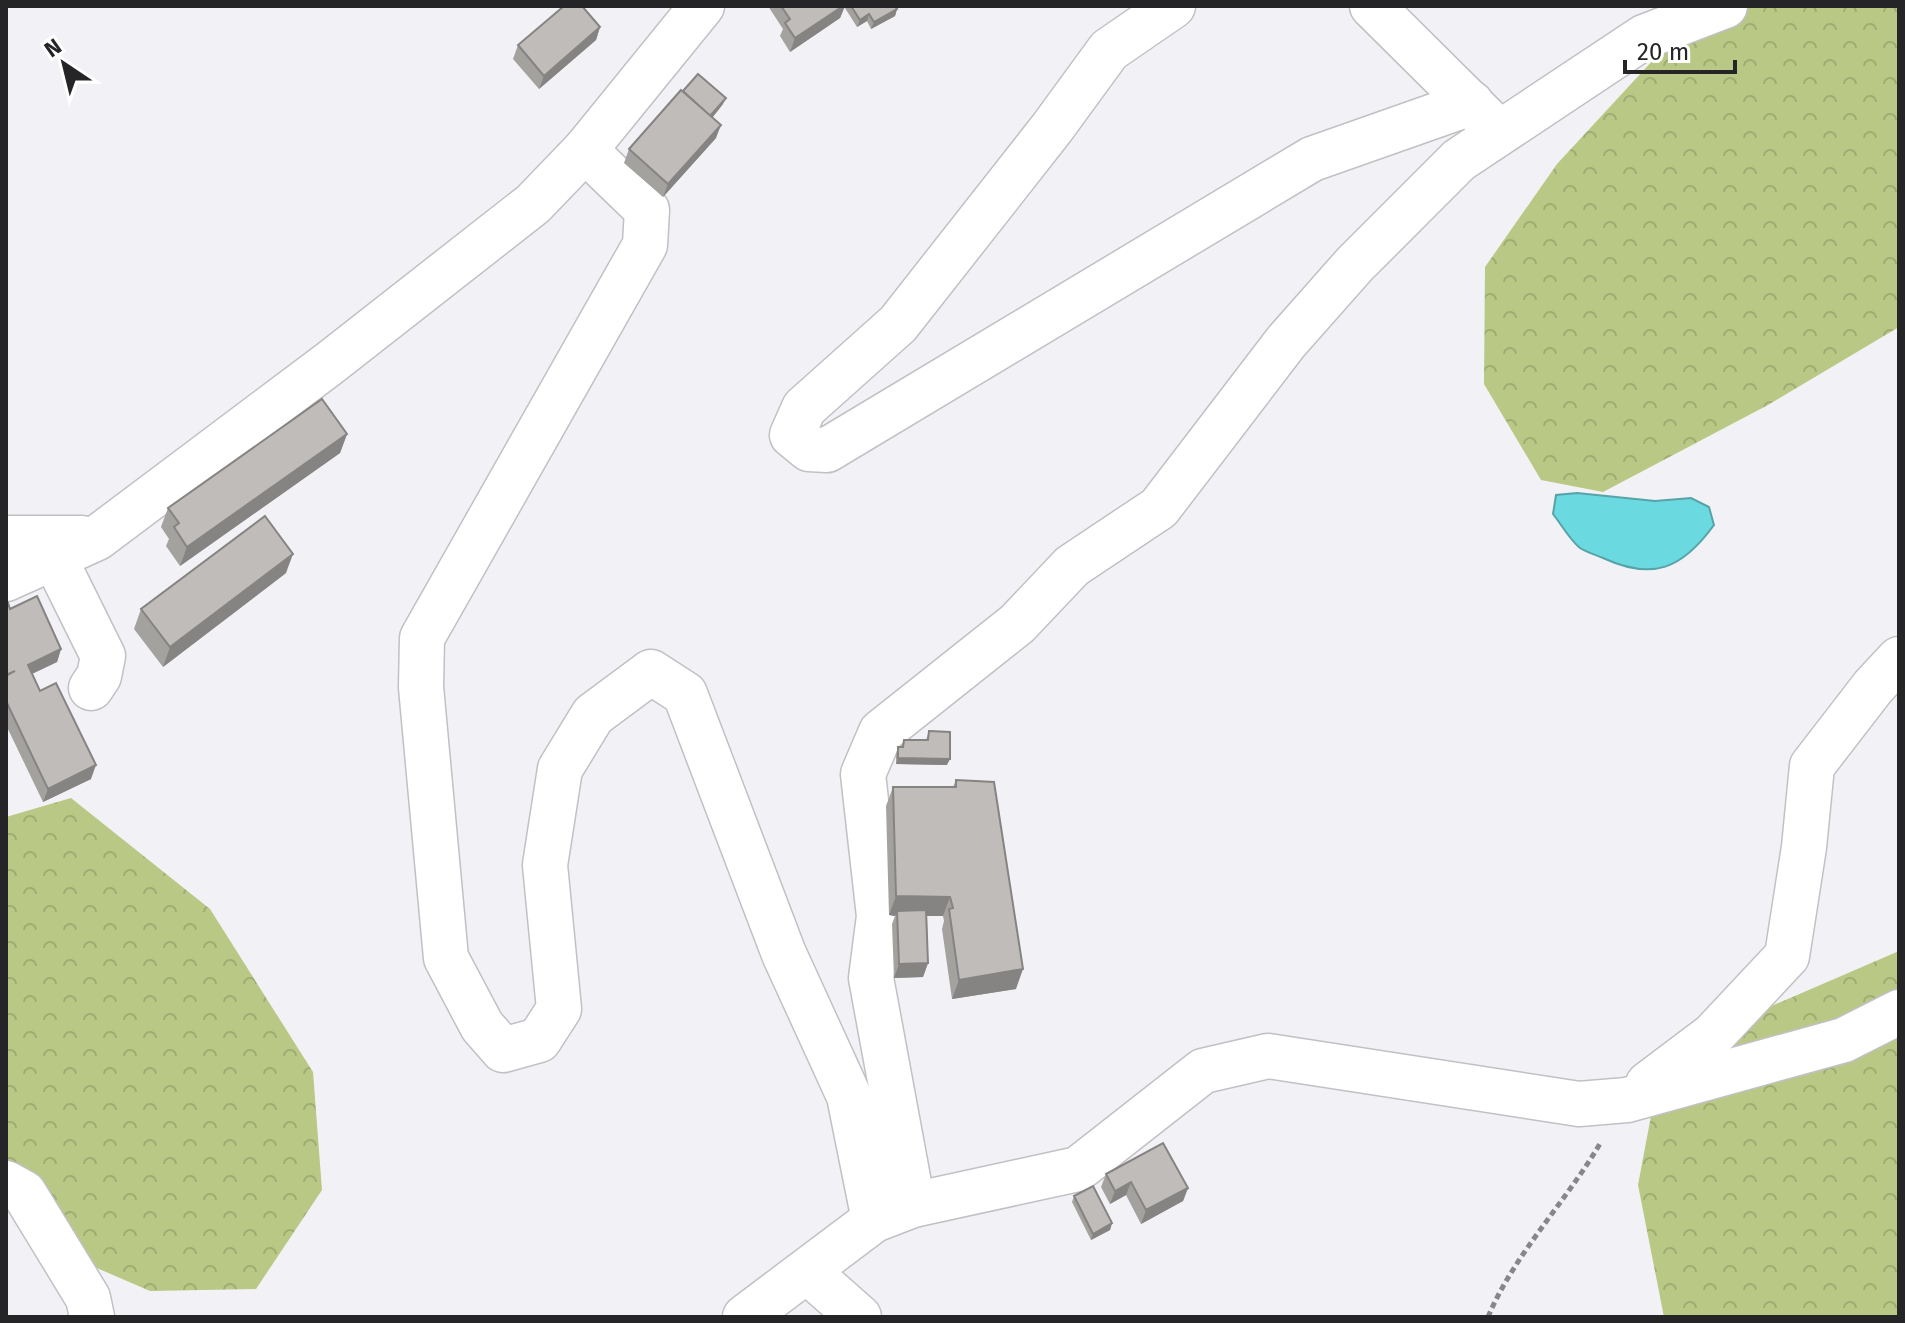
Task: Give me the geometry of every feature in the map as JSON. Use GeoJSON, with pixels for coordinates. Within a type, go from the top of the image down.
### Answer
{"type":"FeatureCollection","features":[{"type":"Feature","properties":{"kind":"street"},"geometry":{"type":"LineString","coordinates":[[6,579],[97,538],[330,363],[521,213],[585,150],[702,6]]}},
{"type":"Feature","properties":{"kind":"street"},"geometry":{"type":"LineString","coordinates":[[1173,6],[1109,50],[1052,128],[898,324],[804,408],[792,435],[809,449],[827,450],[1312,159],[1486,118],[1644,37],[1725,6]]}},
{"type":"Feature","properties":{"kind":"street"},"geometry":{"type":"LineString","coordinates":[[1372,6],[1486,118]]}},
{"type":"Feature","properties":{"kind":"street"},"geometry":{"type":"LineString","coordinates":[[894,1213],[871,978],[879,916],[863,774],[881,732],[1017,624],[1072,566],[1159,508],[1286,342],[1355,264],[1459,160],[1486,118]]}},
{"type":"Feature","properties":{"kind":"street"},"geometry":{"type":"LineString","coordinates":[[585,150],[647,210],[645,245],[422,638],[421,687],[446,958],[482,1026],[503,1050],[539,1040],[559,1009],[545,865],[560,769],[593,715],[651,672],[685,694],[784,954],[849,1096],[894,1213]]}},
{"type":"Feature","properties":{"kind":"street"},"geometry":{"type":"LineString","coordinates":[[6,538],[97,538]]}},
{"type":"Feature","properties":{"kind":"street"},"geometry":{"type":"LineString","coordinates":[[54,557],[103,656],[99,676],[91,688]]}},
{"type":"Feature","properties":{"kind":"street"},"geometry":{"type":"LineString","coordinates":[[1627,1100],[1713,1035],[1787,956],[1804,847],[1812,766],[1873,687],[1899,659]]}},
{"type":"Feature","properties":{"kind":"street"},"geometry":{"type":"LineString","coordinates":[[745,1317],[894,1213],[1078,1169],[1203,1071],[1268,1056],[1579,1104],[1627,1100],[1844,1040],[1899,1012]]}},
{"type":"Feature","properties":{"kind":"street"},"geometry":{"type":"LineString","coordinates":[[6,1183],[24,1193],[88,1298],[92,1317]]}},
{"type":"Feature","properties":{"kind":"street"},"geometry":{"type":"LineString","coordinates":[[808,1272],[859,1317]]}},
{"type":"Feature","properties":{"kind":"path"},"geometry":{"type":"LineString","coordinates":[[1488,1317],[1520,1259],[1584,1172],[1627,1100]]}},
{"type":"Feature","properties":{"kind":"green space"},"geometry":{"type":"Polygon","coordinates":[[[1703,6],[1899,6],[1899,327],[1768,405],[1603,492],[1541,480],[1484,384],[1485,267],[1557,164],[1703,6]]]}},
{"type":"Feature","properties":{"kind":"green space"},"geometry":{"type":"Polygon","coordinates":[[[71,798],[210,909],[313,1072],[322,1190],[256,1289],[150,1291],[46,1246],[6,1187],[6,817],[71,798]]]}},
{"type":"Feature","properties":{"kind":"green space"},"geometry":{"type":"Polygon","coordinates":[[[1899,951],[1899,1317],[1664,1317],[1638,1185],[1657,1084],[1739,1020],[1899,951]]]}},
{"type":"Feature","properties":{"kind":"water"},"geometry":{"type":"Polygon","coordinates":[[[1577,493],[1655,501],[1691,498],[1709,507],[1714,525],[1678,561],[1665,567],[1637,569],[1588,552],[1569,536],[1553,514],[1556,495],[1577,493]]]}},
{"type":"Feature","properties":{"kind":"building"},"geometry":{"type":"Polygon","coordinates":[[[564,6],[582,6],[600,27],[544,76],[518,45],[564,6]]]}},
{"type":"Feature","properties":{"kind":"building"},"geometry":{"type":"Polygon","coordinates":[[[781,6],[843,6],[795,38],[785,23],[790,19],[781,6]]]}},
{"type":"Feature","properties":{"kind":"building"},"geometry":{"type":"Polygon","coordinates":[[[851,6],[895,6],[897,9],[874,22],[869,14],[860,20],[851,6]]]}},
{"type":"Feature","properties":{"kind":"building"},"geometry":{"type":"Polygon","coordinates":[[[698,74],[726,98],[710,116],[683,91],[698,74]]]}},
{"type":"Feature","properties":{"kind":"building"},"geometry":{"type":"Polygon","coordinates":[[[681,90],[721,125],[668,184],[629,149],[681,90]]]}},
{"type":"Feature","properties":{"kind":"building"},"geometry":{"type":"Polygon","coordinates":[[[322,399],[347,434],[187,547],[174,527],[179,523],[168,508],[322,399]]]}},
{"type":"Feature","properties":{"kind":"building"},"geometry":{"type":"Polygon","coordinates":[[[265,516],[293,554],[170,647],[141,609],[265,516]]]}},
{"type":"Feature","properties":{"kind":"building"},"geometry":{"type":"Polygon","coordinates":[[[37,596],[61,649],[28,665],[40,691],[56,683],[96,765],[48,789],[6,701],[6,676],[15,671],[6,675],[6,604],[10,609],[37,596]]]}},
{"type":"Feature","properties":{"kind":"building"},"geometry":{"type":"Polygon","coordinates":[[[929,731],[950,732],[950,759],[898,758],[898,747],[903,747],[904,740],[928,740],[929,731]]]}},
{"type":"Feature","properties":{"kind":"building"},"geometry":{"type":"Polygon","coordinates":[[[956,780],[994,782],[1023,969],[959,980],[950,897],[896,896],[893,787],[956,787],[956,780]]]}},
{"type":"Feature","properties":{"kind":"building"},"geometry":{"type":"Polygon","coordinates":[[[926,910],[928,963],[899,964],[897,911],[926,910]]]}},
{"type":"Feature","properties":{"kind":"building"},"geometry":{"type":"Polygon","coordinates":[[[1163,1143],[1188,1188],[1146,1210],[1131,1182],[1115,1191],[1106,1174],[1163,1143]]]}},
{"type":"Feature","properties":{"kind":"building"},"geometry":{"type":"Polygon","coordinates":[[[1093,1186],[1112,1223],[1093,1234],[1074,1196],[1093,1186]]]}}]}
